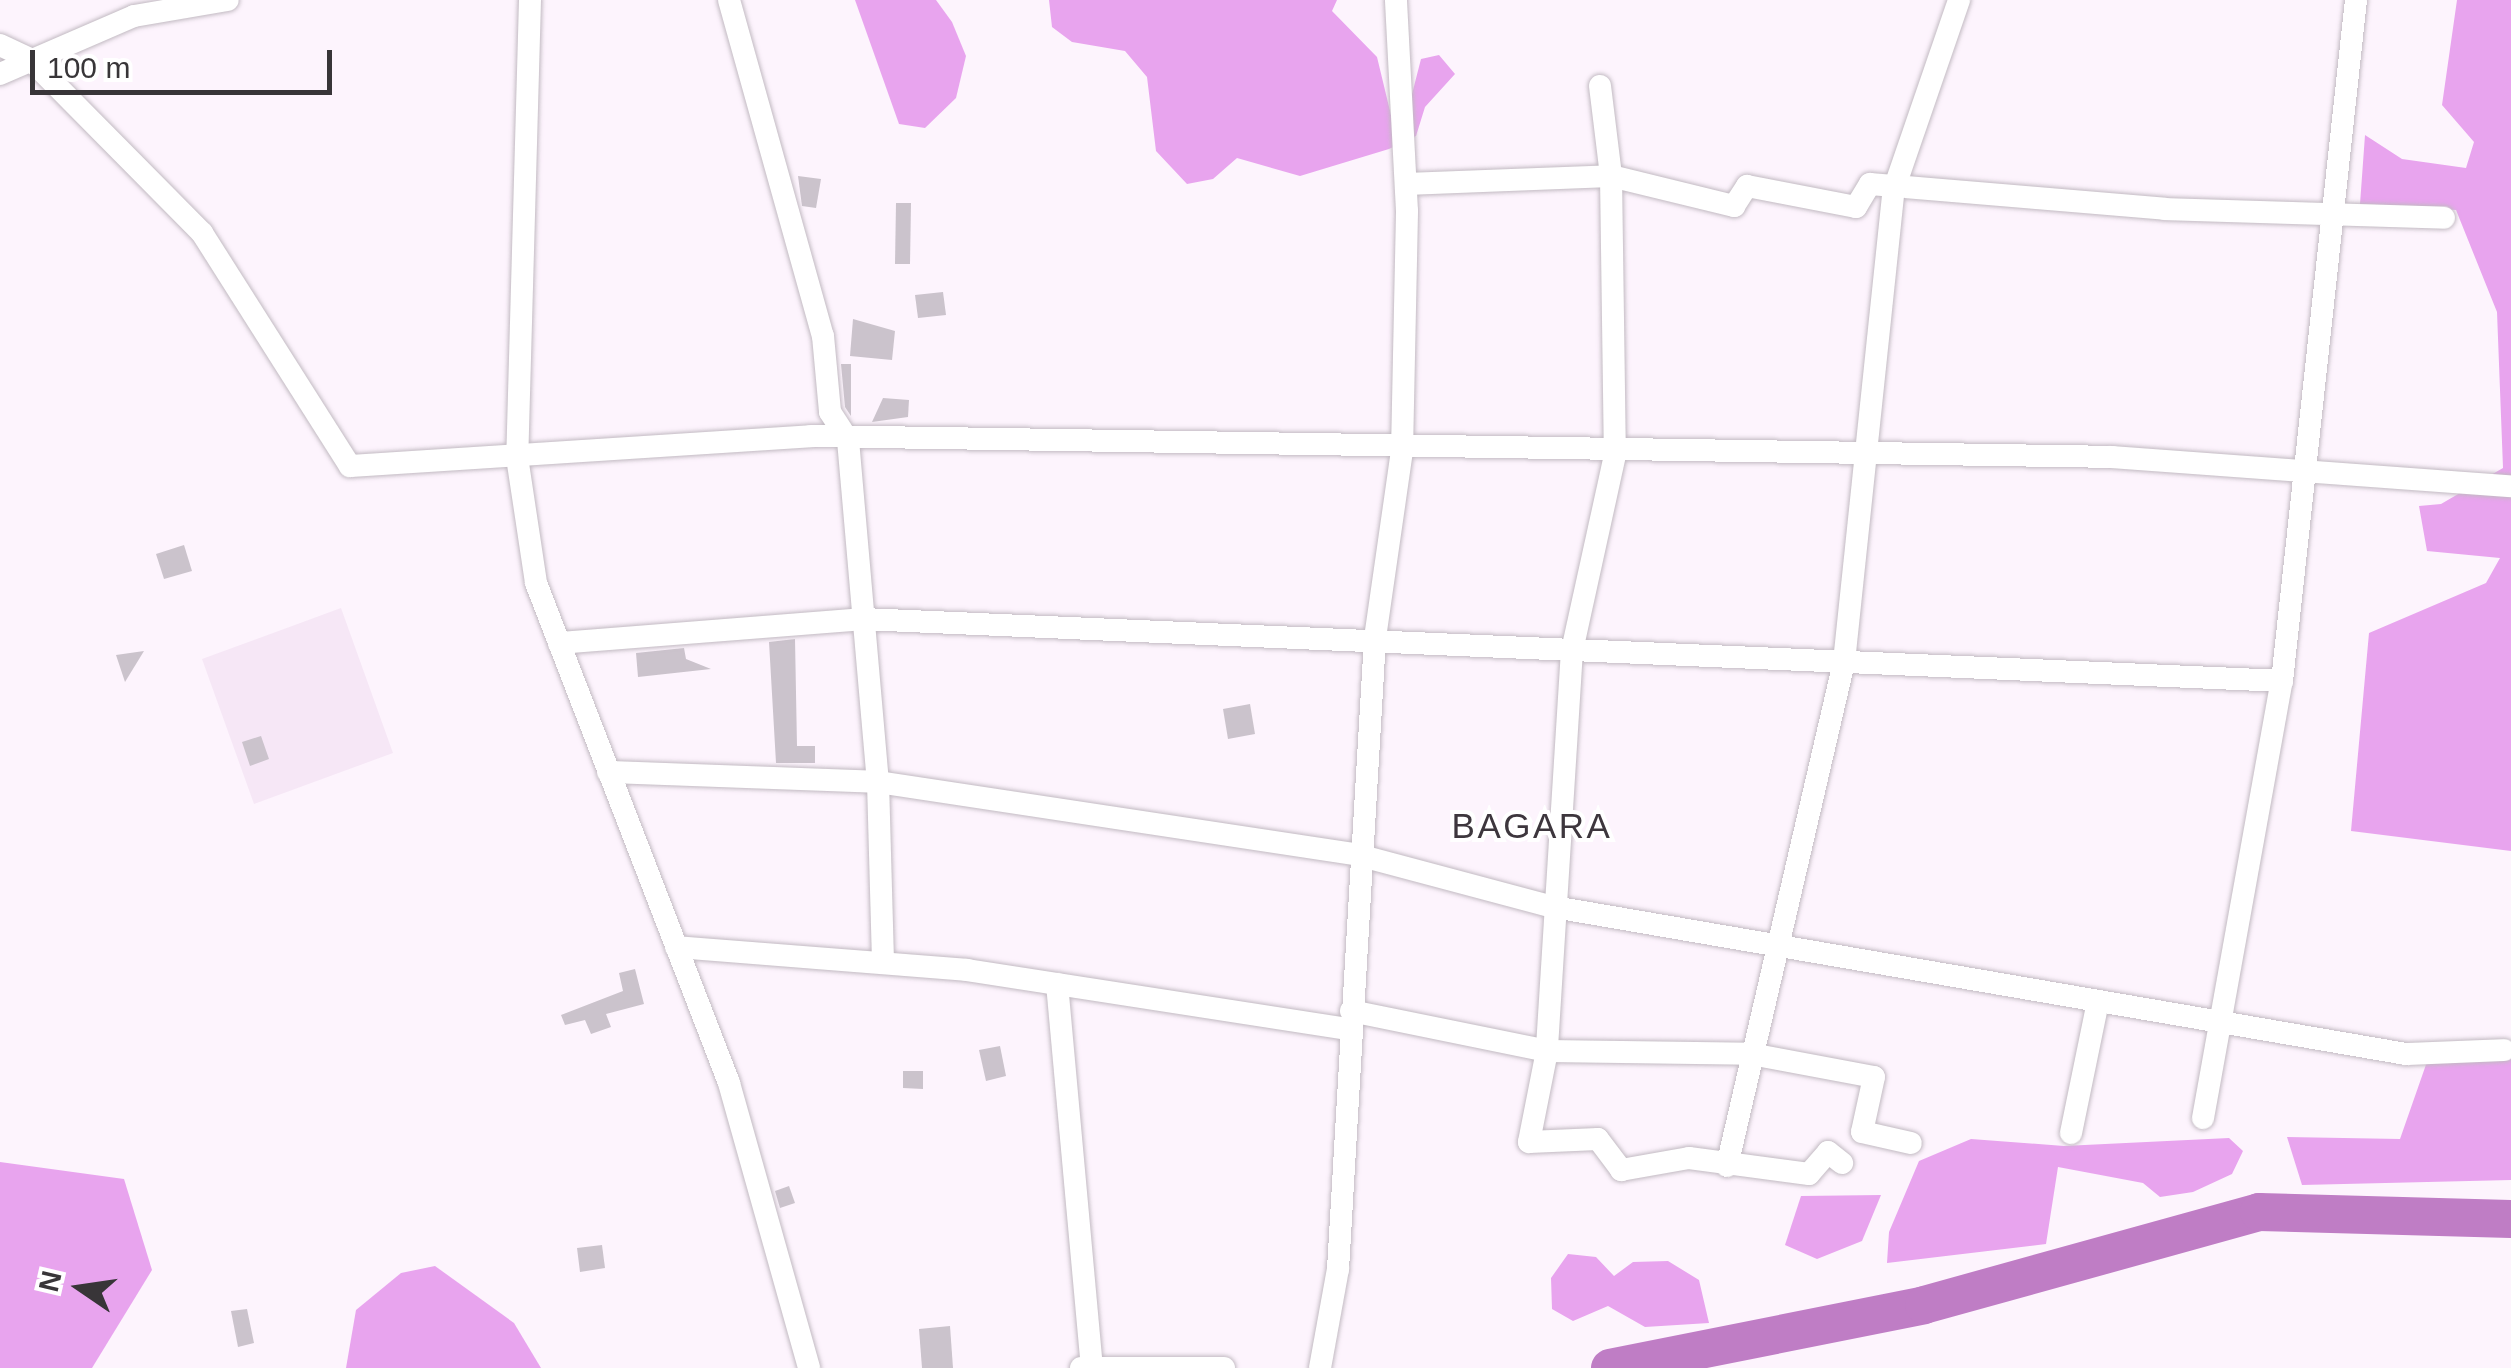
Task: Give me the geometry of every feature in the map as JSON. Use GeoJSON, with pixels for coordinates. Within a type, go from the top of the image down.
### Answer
{"type":"FeatureCollection","features":[{"type":"Feature","properties":{"kind":"street"},"geometry":{"type":"LineString","coordinates":[[0,74],[134,16],[228,0]]}},
{"type":"Feature","properties":{"kind":"street"},"geometry":{"type":"LineString","coordinates":[[530,0],[517,456],[536,583],[729,1083],[809,1368]]}},
{"type":"Feature","properties":{"kind":"street"},"geometry":{"type":"LineString","coordinates":[[728,0],[823,336],[830,412],[848,440],[878,782],[883,963]]}},
{"type":"Feature","properties":{"kind":"street"},"geometry":{"type":"LineString","coordinates":[[1320,1368],[1338,1269],[1358,854],[1375,638],[1402,451],[1406,184],[1396,0]]}},
{"type":"Feature","properties":{"kind":"street"},"geometry":{"type":"LineString","coordinates":[[1726,1166],[1751,1054],[1786,941],[1844,662],[1870,456],[1894,189],[1960,0]]}},
{"type":"Feature","properties":{"kind":"street"},"geometry":{"type":"LineString","coordinates":[[2203,1118],[2282,681],[2308,472],[2356,0]]}},
{"type":"Feature","properties":{"kind":"street"},"geometry":{"type":"LineString","coordinates":[[0,45],[30,59],[202,232],[350,466],[848,440],[1615,455],[2112,457],[2511,486]]}},
{"type":"Feature","properties":{"kind":"street"},"geometry":{"type":"LineString","coordinates":[[1600,86],[1610,176],[1615,455],[1572,650],[1548,1052],[1529,1142],[1598,1139],[1621,1170],[1690,1158],[1726,1166],[1809,1174],[1828,1152],[1842,1162]]}},
{"type":"Feature","properties":{"kind":"street"},"geometry":{"type":"LineString","coordinates":[[1406,184],[1610,176],[1734,206],[1747,186],[1856,206],[1870,184],[1894,189],[2334,216],[2444,218]]}},
{"type":"Feature","properties":{"kind":"street"},"geometry":{"type":"LineString","coordinates":[[559,643],[863,619],[1375,638],[2282,681]]}},
{"type":"Feature","properties":{"kind":"street"},"geometry":{"type":"LineString","coordinates":[[608,772],[878,782],[1358,854],[1554,906],[1786,941],[2098,1002],[2406,1054],[2504,1050]]}},
{"type":"Feature","properties":{"kind":"street"},"geometry":{"type":"LineString","coordinates":[[676,948],[883,963],[1350,1020],[1548,1052],[1751,1054],[1874,1078],[1862,1132],[1911,1143]]}},
{"type":"Feature","properties":{"kind":"street"},"geometry":{"type":"LineString","coordinates":[[1057,984],[1088,1367],[1224,1368]]}},
{"type":"Feature","properties":{"kind":"street"},"geometry":{"type":"LineString","coordinates":[[2071,1133],[2098,1002]]}},
{"type":"Feature","properties":{"kind":"shaded area"},"geometry":{"type":"Polygon","coordinates":[[[855,0],[936,0],[952,22],[966,56],[956,98],[925,128],[899,124],[855,0]]]}},
{"type":"Feature","properties":{"kind":"shaded area"},"geometry":{"type":"Polygon","coordinates":[[[1049,0],[1337,0],[1332,11],[1377,57],[1391,115],[1412,94],[1421,59],[1439,55],[1455,74],[1425,107],[1416,136],[1389,149],[1300,176],[1237,158],[1213,179],[1187,184],[1156,151],[1147,77],[1125,51],[1072,42],[1052,27],[1049,0]]]}},
{"type":"Feature","properties":{"kind":"shaded area"},"geometry":{"type":"Polygon","coordinates":[[[2457,0],[2511,0],[2511,851],[2351,831],[2369,633],[2486,583],[2500,558],[2427,551],[2419,506],[2441,504],[2503,468],[2497,312],[2456,210],[2360,204],[2365,135],[2402,159],[2466,168],[2474,142],[2442,105],[2457,0]]]}},
{"type":"Feature","properties":{"kind":"shaded area"},"geometry":{"type":"Polygon","coordinates":[[[341,608],[393,753],[254,804],[202,659],[341,608]]]}},
{"type":"Feature","properties":{"kind":"shaded area"},"geometry":{"type":"Polygon","coordinates":[[[2429,1056],[2511,1056],[2511,1180],[2302,1185],[2287,1137],[2400,1139],[2429,1056]]]}},
{"type":"Feature","properties":{"kind":"shaded area"},"geometry":{"type":"Polygon","coordinates":[[[2229,1138],[2243,1151],[2232,1174],[2193,1192],[2160,1197],[2143,1183],[2058,1167],[2046,1244],[1887,1263],[1889,1232],[1919,1161],[1971,1139],[2064,1146],[2229,1138]]]}},
{"type":"Feature","properties":{"kind":"shaded area"},"geometry":{"type":"Polygon","coordinates":[[[0,1162],[124,1179],[152,1270],[92,1368],[0,1368],[0,1162]]]}},
{"type":"Feature","properties":{"kind":"shaded area"},"geometry":{"type":"Polygon","coordinates":[[[1881,1195],[1862,1241],[1817,1259],[1785,1245],[1801,1196],[1881,1195]]]}},
{"type":"Feature","properties":{"kind":"shaded area"},"geometry":{"type":"Polygon","coordinates":[[[1568,1254],[1596,1257],[1614,1276],[1633,1262],[1668,1261],[1699,1280],[1709,1323],[1645,1327],[1608,1306],[1573,1321],[1552,1309],[1551,1278],[1568,1254]]]}},
{"type":"Feature","properties":{"kind":"shaded area"},"geometry":{"type":"Polygon","coordinates":[[[435,1266],[514,1323],[541,1368],[346,1368],[356,1310],[401,1273],[435,1266]]]}},
{"type":"Feature","properties":{"kind":"building"},"geometry":{"type":"Polygon","coordinates":[[[798,176],[821,179],[816,208],[802,206],[798,176]]]}},
{"type":"Feature","properties":{"kind":"building"},"geometry":{"type":"Polygon","coordinates":[[[896,203],[911,203],[910,264],[895,264],[896,203]]]}},
{"type":"Feature","properties":{"kind":"building"},"geometry":{"type":"Polygon","coordinates":[[[943,292],[946,315],[918,318],[915,295],[943,292]]]}},
{"type":"Feature","properties":{"kind":"building"},"geometry":{"type":"Polygon","coordinates":[[[853,319],[895,331],[892,360],[850,356],[853,319]]]}},
{"type":"Feature","properties":{"kind":"building"},"geometry":{"type":"Polygon","coordinates":[[[841,364],[851,364],[851,416],[845,407],[841,364]]]}},
{"type":"Feature","properties":{"kind":"building"},"geometry":{"type":"Polygon","coordinates":[[[883,398],[909,400],[908,417],[872,422],[883,398]]]}},
{"type":"Feature","properties":{"kind":"building"},"geometry":{"type":"Polygon","coordinates":[[[184,545],[192,571],[164,579],[156,554],[184,545]]]}},
{"type":"Feature","properties":{"kind":"building"},"geometry":{"type":"Polygon","coordinates":[[[795,639],[797,746],[815,746],[815,763],[776,763],[769,642],[795,639]]]}},
{"type":"Feature","properties":{"kind":"building"},"geometry":{"type":"Polygon","coordinates":[[[684,648],[686,659],[711,669],[638,677],[636,653],[684,648]]]}},
{"type":"Feature","properties":{"kind":"building"},"geometry":{"type":"Polygon","coordinates":[[[144,651],[125,682],[116,655],[144,651]]]}},
{"type":"Feature","properties":{"kind":"building"},"geometry":{"type":"Polygon","coordinates":[[[1250,704],[1255,734],[1228,739],[1223,709],[1250,704]]]}},
{"type":"Feature","properties":{"kind":"building"},"geometry":{"type":"Polygon","coordinates":[[[261,736],[269,759],[250,766],[242,742],[261,736]]]}},
{"type":"Feature","properties":{"kind":"building"},"geometry":{"type":"Polygon","coordinates":[[[635,969],[644,1004],[606,1014],[611,1027],[591,1034],[585,1020],[565,1025],[561,1015],[623,991],[619,973],[635,969]]]}},
{"type":"Feature","properties":{"kind":"building"},"geometry":{"type":"Polygon","coordinates":[[[1000,1046],[1006,1076],[986,1081],[979,1050],[1000,1046]]]}},
{"type":"Feature","properties":{"kind":"building"},"geometry":{"type":"Polygon","coordinates":[[[903,1071],[923,1071],[923,1089],[903,1088],[903,1071]]]}},
{"type":"Feature","properties":{"kind":"building"},"geometry":{"type":"Polygon","coordinates":[[[789,1186],[795,1203],[780,1208],[775,1191],[789,1186]]]}},
{"type":"Feature","properties":{"kind":"building"},"geometry":{"type":"Polygon","coordinates":[[[602,1245],[605,1268],[580,1272],[577,1248],[602,1245]]]}},
{"type":"Feature","properties":{"kind":"building"},"geometry":{"type":"Polygon","coordinates":[[[247,1309],[254,1343],[238,1347],[231,1311],[247,1309]]]}},
{"type":"Feature","properties":{"kind":"building"},"geometry":{"type":"Polygon","coordinates":[[[950,1326],[953,1368],[922,1368],[919,1329],[950,1326]]]}},
{"type":"Feature","properties":{"kind":"waterway"},"geometry":{"type":"LineString","coordinates":[[1610,1368],[1924,1305],[2259,1212],[2511,1219]]}},
{"type":"Feature","properties":{"kind":"district","name":"BAGARA"},"geometry":{"type":"Point","coordinates":[1532,826]}}]}
